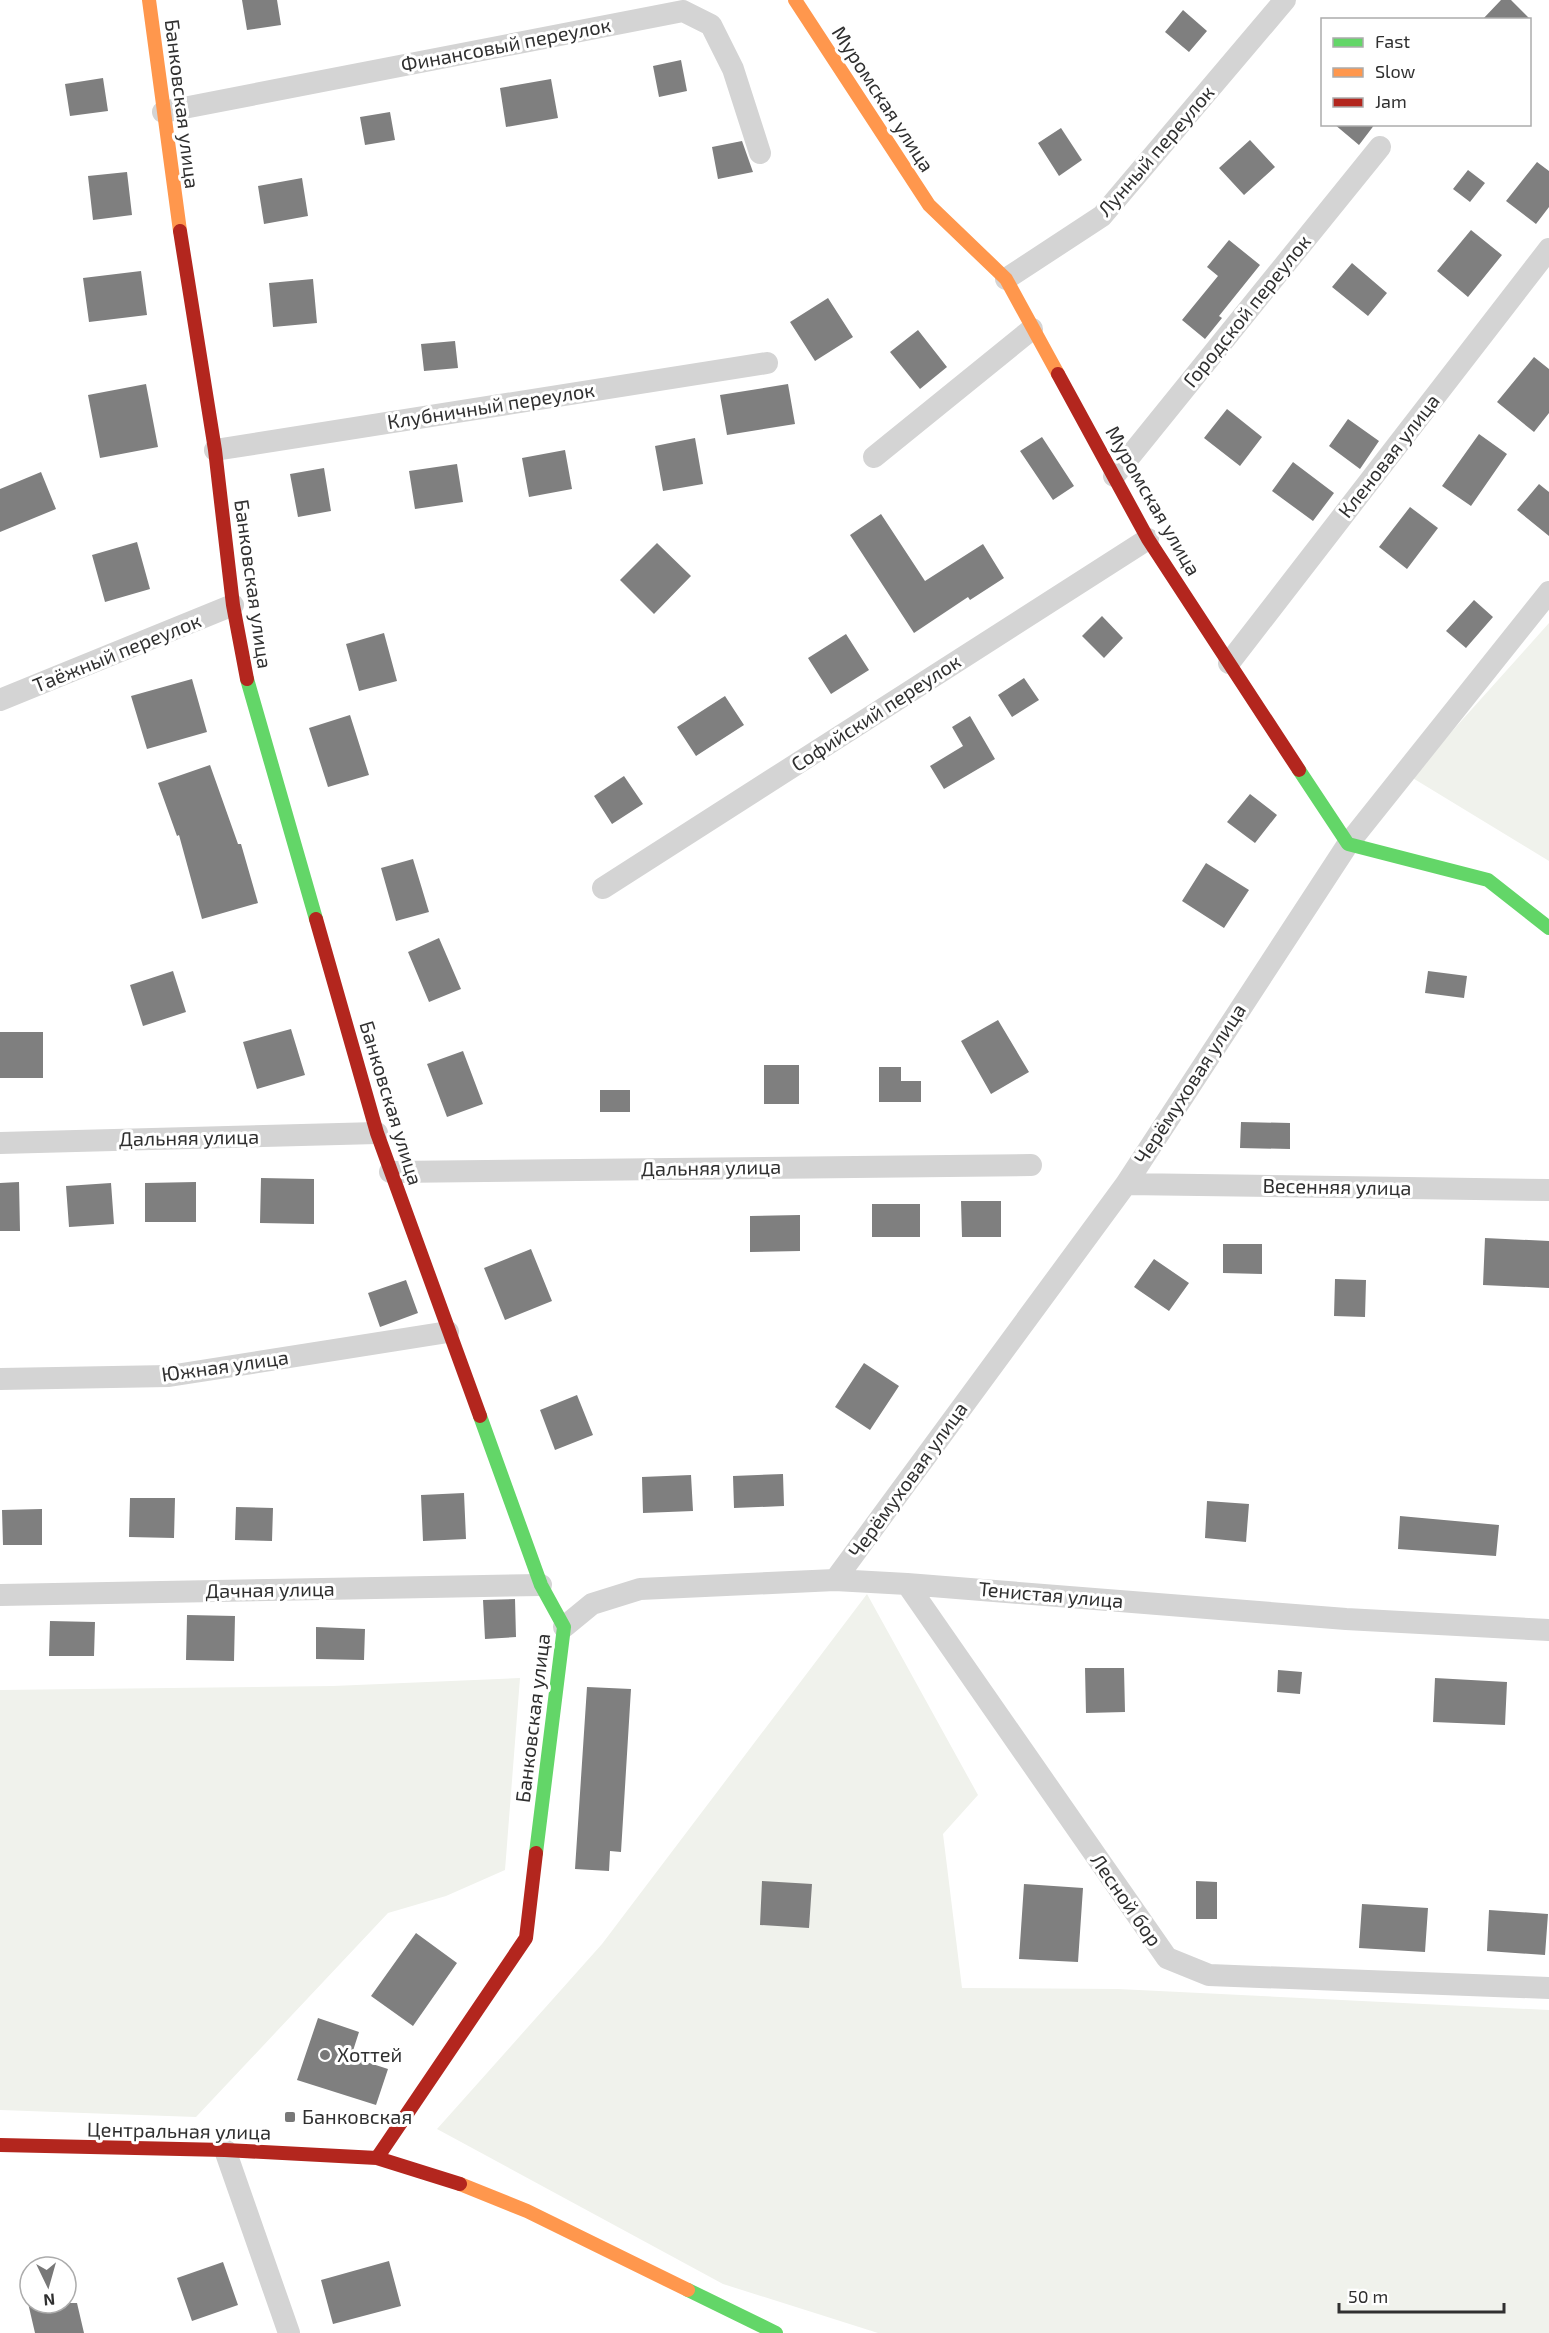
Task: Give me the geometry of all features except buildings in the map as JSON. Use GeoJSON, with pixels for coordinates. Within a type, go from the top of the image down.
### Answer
{"type":"FeatureCollection","features":[{"type":"Feature","properties":{"kind":"street","name":"Банковская улица"},"geometry":{"type":"LineString","coordinates":[[149,0],[184,263],[215,450],[233,606],[246,674],[390,1172],[541,1585],[564,1627],[526,1938],[376,2158]]}},
{"type":"Feature","properties":{"kind":"street","name":"Муромская улица"},"geometry":{"type":"LineString","coordinates":[[795,0],[929,205],[1006,279],[1148,539],[1348,844]]}},
{"type":"Feature","properties":{"kind":"street","name":"Лунный переулок"},"geometry":{"type":"LineString","coordinates":[[1006,279],[1102,216],[1285,0]]}},
{"type":"Feature","properties":{"kind":"street","name":"Финансовый переулок"},"geometry":{"type":"LineString","coordinates":[[163,112],[683,11],[711,25],[733,69],[760,153]]}},
{"type":"Feature","properties":{"kind":"street","name":"Городской переулок"},"geometry":{"type":"LineString","coordinates":[[1114,476],[1380,147]]}},
{"type":"Feature","properties":{"kind":"street","name":"Кленовая улица"},"geometry":{"type":"LineString","coordinates":[[1230,663],[1549,249]]}},
{"type":"Feature","properties":{"kind":"street"},"geometry":{"type":"LineString","coordinates":[[874,457],[1032,329]]}},
{"type":"Feature","properties":{"kind":"street","name":"Клубничный переулок"},"geometry":{"type":"LineString","coordinates":[[215,450],[767,363]]}},
{"type":"Feature","properties":{"kind":"street","name":"Софийский переулок"},"geometry":{"type":"LineString","coordinates":[[603,888],[1148,539]]}},
{"type":"Feature","properties":{"kind":"street","name":"Черёмуховая улица"},"geometry":{"type":"LineString","coordinates":[[835,1580],[1126,1184],[1348,844],[1549,592]]}},
{"type":"Feature","properties":{"kind":"street","name":"Таёжный переулок"},"geometry":{"type":"LineString","coordinates":[[1,698],[233,606]]}},
{"type":"Feature","properties":{"kind":"street"},"geometry":{"type":"LineString","coordinates":[[1348,844],[1488,880],[1549,928]]}},
{"type":"Feature","properties":{"kind":"street","name":"Дальняя улица"},"geometry":{"type":"LineString","coordinates":[[0,1143],[377,1133]]}},
{"type":"Feature","properties":{"kind":"street","name":"Дальняя улица"},"geometry":{"type":"LineString","coordinates":[[390,1172],[1031,1165]]}},
{"type":"Feature","properties":{"kind":"street","name":"Весенняя улица"},"geometry":{"type":"LineString","coordinates":[[1126,1184],[1549,1191]]}},
{"type":"Feature","properties":{"kind":"street","name":"Южная улица"},"geometry":{"type":"LineString","coordinates":[[0,1379],[170,1376],[448,1332]]}},
{"type":"Feature","properties":{"kind":"street","name":"Тенистая улица"},"geometry":{"type":"LineString","coordinates":[[564,1627],[592,1604],[639,1588],[835,1580],[1346,1618],[1549,1630]]}},
{"type":"Feature","properties":{"kind":"street","name":"Лесной бор"},"geometry":{"type":"LineString","coordinates":[[907,1584],[1167,1958],[1209,1975],[1549,1988]]}},
{"type":"Feature","properties":{"kind":"street","name":"Дачная улица"},"geometry":{"type":"LineString","coordinates":[[0,1595],[541,1585]]}},
{"type":"Feature","properties":{"kind":"street","name":"Центральная улица"},"geometry":{"type":"LineString","coordinates":[[0,2145],[225,2150],[376,2158],[444,2178],[527,2211],[776,2333]]}},
{"type":"Feature","properties":{"kind":"street"},"geometry":{"type":"LineString","coordinates":[[225,2150],[289,2333]]}},
{"type":"Feature","properties":{"kind":"shaded area"},"geometry":{"type":"Polygon","coordinates":[[[1549,623],[1549,861],[1411,777],[1549,623]]]}},
{"type":"Feature","properties":{"kind":"shaded area"},"geometry":{"type":"Polygon","coordinates":[[[867,1594],[978,1795],[943,1834],[962,1988],[1118,1989],[1549,2010],[1549,2333],[878,2333],[723,2284],[437,2129],[602,1944],[867,1594]]]}},
{"type":"Feature","properties":{"kind":"shaded area"},"geometry":{"type":"Polygon","coordinates":[[[520,1678],[505,1870],[446,1896],[388,1913],[196,2117],[0,2110],[0,1690],[333,1686],[520,1678]]]}},
{"type":"Feature","properties":{"kind":"traffic: fast"},"geometry":{"type":"LineString","coordinates":[[247,679],[316,919]]}},
{"type":"Feature","properties":{"kind":"traffic: fast"},"geometry":{"type":"LineString","coordinates":[[1299,770],[1348,844],[1488,880],[1549,928]]}},
{"type":"Feature","properties":{"kind":"traffic: fast"},"geometry":{"type":"LineString","coordinates":[[480,1416],[541,1585],[564,1627],[536,1853]]}},
{"type":"Feature","properties":{"kind":"traffic: fast"},"geometry":{"type":"LineString","coordinates":[[688,2290],[776,2333]]}},
{"type":"Feature","properties":{"kind":"traffic: slow"},"geometry":{"type":"LineString","coordinates":[[149,0],[180,231]]}},
{"type":"Feature","properties":{"kind":"traffic: slow"},"geometry":{"type":"LineString","coordinates":[[795,0],[929,205],[1006,279],[1058,374]]}},
{"type":"Feature","properties":{"kind":"traffic: slow"},"geometry":{"type":"LineString","coordinates":[[460,2184],[527,2211],[688,2290]]}},
{"type":"Feature","properties":{"kind":"traffic: jam"},"geometry":{"type":"LineString","coordinates":[[180,231],[215,450],[233,605],[247,679]]}},
{"type":"Feature","properties":{"kind":"traffic: jam"},"geometry":{"type":"LineString","coordinates":[[1058,374],[1148,539],[1299,770]]}},
{"type":"Feature","properties":{"kind":"traffic: jam"},"geometry":{"type":"LineString","coordinates":[[316,919],[377,1133],[480,1416]]}},
{"type":"Feature","properties":{"kind":"traffic: jam"},"geometry":{"type":"LineString","coordinates":[[377,2158],[526,1938],[536,1853]]}},
{"type":"Feature","properties":{"kind":"traffic: jam"},"geometry":{"type":"LineString","coordinates":[[0,2145],[225,2150],[377,2158],[460,2184]]}},
{"type":"Feature","properties":{"kind":"place","name":"Хоттей"},"geometry":{"type":"Point","coordinates":[325,2055]}},
{"type":"Feature","properties":{"kind":"place","name":"Банковская"},"geometry":{"type":"Point","coordinates":[290,2117]}}]}
